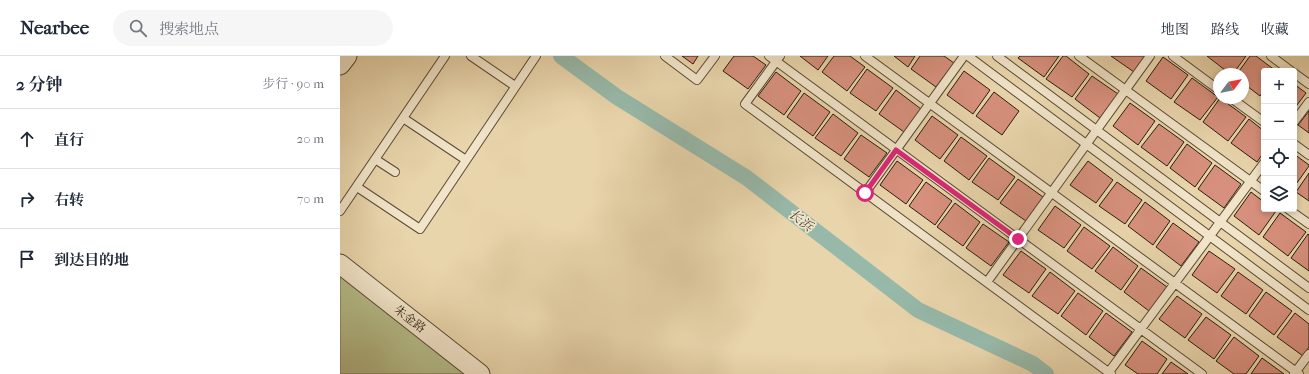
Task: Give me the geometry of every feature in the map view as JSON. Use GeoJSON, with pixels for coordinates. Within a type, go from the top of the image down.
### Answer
{"type":"FeatureCollection","features":[{"type":"Feature","properties":{"kind":"street"},"geometry":{"type":"LineString","coordinates":[[340,65],[347,56]]}},
{"type":"Feature","properties":{"kind":"street","name":"朱金路"},"geometry":{"type":"LineString","coordinates":[[340,264],[480,374]]}},
{"type":"Feature","properties":{"kind":"lane"},"geometry":{"type":"LineString","coordinates":[[340,212],[445,56]]}},
{"type":"Feature","properties":{"kind":"lane"},"geometry":{"type":"LineString","coordinates":[[471,56],[516,86]]}},
{"type":"Feature","properties":{"kind":"lane"},"geometry":{"type":"LineString","coordinates":[[357,187],[420,229],[536,56]]}},
{"type":"Feature","properties":{"kind":"lane"},"geometry":{"type":"LineString","coordinates":[[666,56],[697,80],[715,56]]}},
{"type":"Feature","properties":{"kind":"lane"},"geometry":{"type":"LineString","coordinates":[[769,56],[778,59],[896,150],[1202,374]]}},
{"type":"Feature","properties":{"kind":"lane"},"geometry":{"type":"LineString","coordinates":[[865,56],[1296,373],[1309,354]]}},
{"type":"Feature","properties":{"kind":"lane"},"geometry":{"type":"LineString","coordinates":[[865,193],[964,56]]}},
{"type":"Feature","properties":{"kind":"lane"},"geometry":{"type":"LineString","coordinates":[[968,56],[1309,310]]}},
{"type":"Feature","properties":{"kind":"lane"},"geometry":{"type":"LineString","coordinates":[[997,56],[1309,288]]}},
{"type":"Feature","properties":{"kind":"lane"},"geometry":{"type":"LineString","coordinates":[[1079,56],[1261,189]]}},
{"type":"Feature","properties":{"kind":"lane"},"geometry":{"type":"LineString","coordinates":[[987,282],[1150,56]]}},
{"type":"Feature","properties":{"kind":"lane"},"geometry":{"type":"LineString","coordinates":[[1173,56],[1213,86]]}},
{"type":"Feature","properties":{"kind":"lane"},"geometry":{"type":"LineString","coordinates":[[1271,56],[1287,68]]}},
{"type":"Feature","properties":{"kind":"lane"},"geometry":{"type":"LineString","coordinates":[[778,59],[745,104],[1110,373],[1261,167]]}},
{"type":"Feature","properties":{"kind":"lane"},"geometry":{"type":"LineString","coordinates":[[1297,75],[1309,84]]}},
{"type":"Feature","properties":{"kind":"lane"},"geometry":{"type":"LineString","coordinates":[[1297,118],[1309,102]]}},
{"type":"Feature","properties":{"kind":"lane"},"geometry":{"type":"LineString","coordinates":[[1239,104],[1261,120]]}},
{"type":"Feature","properties":{"kind":"lane"},"geometry":{"type":"LineString","coordinates":[[403,118],[466,160]]}},
{"type":"Feature","properties":{"kind":"lane"},"geometry":{"type":"LineString","coordinates":[[1297,146],[1309,155]]}},
{"type":"Feature","properties":{"kind":"lane"},"geometry":{"type":"LineString","coordinates":[[375,159],[395,172]]}},
{"type":"Feature","properties":{"kind":"lane"},"geometry":{"type":"LineString","coordinates":[[1292,212],[1309,224]]}},
{"type":"Feature","properties":{"kind":"green space"},"geometry":{"type":"Polygon","coordinates":[[[340,274],[466,374],[340,374],[340,274]]]}},
{"type":"Feature","properties":{"kind":"building"},"geometry":{"type":"Polygon","coordinates":[[[682,56],[698,56],[693,64],[682,56]]]}},
{"type":"Feature","properties":{"kind":"building"},"geometry":{"type":"Polygon","coordinates":[[[734,56],[753,56],[766,65],[748,89],[723,71],[734,56]]]}},
{"type":"Feature","properties":{"kind":"building"},"geometry":{"type":"Polygon","coordinates":[[[800,56],[828,56],[818,70],[800,56]]]}},
{"type":"Feature","properties":{"kind":"building"},"geometry":{"type":"Polygon","coordinates":[[[834,56],[850,56],[865,67],[847,91],[822,72],[834,56]]]}},
{"type":"Feature","properties":{"kind":"building"},"geometry":{"type":"Polygon","coordinates":[[[894,56],[915,56],[908,67],[894,56]]]}},
{"type":"Feature","properties":{"kind":"building"},"geometry":{"type":"Polygon","coordinates":[[[920,56],[944,56],[954,63],[936,87],[911,69],[920,56]]]}},
{"type":"Feature","properties":{"kind":"building"},"geometry":{"type":"Polygon","coordinates":[[[1020,56],[1059,56],[1044,77],[1018,58],[1020,56]]]}},
{"type":"Feature","properties":{"kind":"building"},"geometry":{"type":"Polygon","coordinates":[[[1063,56],[1066,56],[1089,74],[1072,97],[1046,79],[1063,56]]]}},
{"type":"Feature","properties":{"kind":"building"},"geometry":{"type":"Polygon","coordinates":[[[1111,56],[1145,56],[1134,72],[1111,56]]]}},
{"type":"Feature","properties":{"kind":"building"},"geometry":{"type":"Polygon","coordinates":[[[1207,56],[1246,56],[1237,68],[1222,68],[1207,56]]]}},
{"type":"Feature","properties":{"kind":"building"},"geometry":{"type":"Polygon","coordinates":[[[1250,56],[1256,56],[1272,68],[1261,68],[1260,96],[1249,88],[1249,68],[1241,68],[1250,56]]]}},
{"type":"Feature","properties":{"kind":"building"},"geometry":{"type":"Polygon","coordinates":[[[1163,57],[1188,75],[1171,99],[1146,81],[1163,57]]]}},
{"type":"Feature","properties":{"kind":"building"},"geometry":{"type":"Polygon","coordinates":[[[867,69],[893,88],[876,111],[850,93],[867,69]]]}},
{"type":"Feature","properties":{"kind":"building"},"geometry":{"type":"Polygon","coordinates":[[[964,71],[990,90],[973,114],[947,95],[964,71]]]}},
{"type":"Feature","properties":{"kind":"building"},"geometry":{"type":"Polygon","coordinates":[[[776,72],[801,91],[784,115],[758,96],[776,72]]]}},
{"type":"Feature","properties":{"kind":"building"},"geometry":{"type":"Polygon","coordinates":[[[1092,76],[1118,94],[1100,118],[1075,99],[1092,76]]]}},
{"type":"Feature","properties":{"kind":"building"},"geometry":{"type":"Polygon","coordinates":[[[1192,78],[1213,93],[1213,103],[1200,120],[1174,102],[1192,78]]]}},
{"type":"Feature","properties":{"kind":"building"},"geometry":{"type":"Polygon","coordinates":[[[1297,86],[1306,93],[1297,105],[1297,86]]]}},
{"type":"Feature","properties":{"kind":"building"},"geometry":{"type":"Polygon","coordinates":[[[896,90],[921,109],[904,132],[879,114],[896,90]]]}},
{"type":"Feature","properties":{"kind":"building"},"geometry":{"type":"Polygon","coordinates":[[[994,92],[1019,111],[1002,135],[976,116],[994,92]]]}},
{"type":"Feature","properties":{"kind":"building"},"geometry":{"type":"Polygon","coordinates":[[[804,93],[830,112],[813,136],[787,117],[804,93]]]}},
{"type":"Feature","properties":{"kind":"building"},"geometry":{"type":"Polygon","coordinates":[[[1130,103],[1155,121],[1138,145],[1113,126],[1130,103]]]}},
{"type":"Feature","properties":{"kind":"building"},"geometry":{"type":"Polygon","coordinates":[[[1216,104],[1228,104],[1246,117],[1228,141],[1203,122],[1216,104]]]}},
{"type":"Feature","properties":{"kind":"building"},"geometry":{"type":"Polygon","coordinates":[[[1309,111],[1309,133],[1298,125],[1309,111]]]}},
{"type":"Feature","properties":{"kind":"building"},"geometry":{"type":"Polygon","coordinates":[[[833,114],[858,133],[841,156],[815,138],[833,114]]]}},
{"type":"Feature","properties":{"kind":"building"},"geometry":{"type":"Polygon","coordinates":[[[932,116],[958,135],[940,159],[915,140],[932,116]]]}},
{"type":"Feature","properties":{"kind":"building"},"geometry":{"type":"Polygon","coordinates":[[[1249,119],[1261,129],[1261,156],[1257,162],[1231,143],[1249,119]]]}},
{"type":"Feature","properties":{"kind":"building"},"geometry":{"type":"Polygon","coordinates":[[[1159,124],[1184,142],[1167,166],[1141,147],[1159,124]]]}},
{"type":"Feature","properties":{"kind":"building"},"geometry":{"type":"Polygon","coordinates":[[[861,135],[887,153],[869,177],[844,159],[861,135]]]}},
{"type":"Feature","properties":{"kind":"building"},"geometry":{"type":"Polygon","coordinates":[[[961,137],[987,156],[969,180],[944,161],[961,137]]]}},
{"type":"Feature","properties":{"kind":"building"},"geometry":{"type":"Polygon","coordinates":[[[1187,144],[1212,163],[1195,187],[1170,168],[1187,144]]]}},
{"type":"Feature","properties":{"kind":"building"},"geometry":{"type":"Polygon","coordinates":[[[1297,156],[1309,166],[1297,183],[1297,156]]]}},
{"type":"Feature","properties":{"kind":"building"},"geometry":{"type":"Polygon","coordinates":[[[989,158],[1015,177],[998,200],[972,182],[989,158]]]}},
{"type":"Feature","properties":{"kind":"building"},"geometry":{"type":"Polygon","coordinates":[[[897,161],[923,180],[906,204],[880,185],[897,161]]]}},
{"type":"Feature","properties":{"kind":"building"},"geometry":{"type":"Polygon","coordinates":[[[1088,161],[1113,180],[1096,203],[1070,185],[1088,161]]]}},
{"type":"Feature","properties":{"kind":"building"},"geometry":{"type":"Polygon","coordinates":[[[1215,165],[1241,184],[1224,208],[1198,189],[1215,165]]]}},
{"type":"Feature","properties":{"kind":"building"},"geometry":{"type":"Polygon","coordinates":[[[1309,173],[1309,201],[1297,193],[1309,173]]]}},
{"type":"Feature","properties":{"kind":"building"},"geometry":{"type":"Polygon","coordinates":[[[1018,179],[1043,197],[1026,221],[1000,203],[1018,179]]]}},
{"type":"Feature","properties":{"kind":"building"},"geometry":{"type":"Polygon","coordinates":[[[926,182],[952,201],[935,225],[909,206],[926,182]]]}},
{"type":"Feature","properties":{"kind":"building"},"geometry":{"type":"Polygon","coordinates":[[[1117,182],[1142,200],[1125,224],[1099,206],[1117,182]]]}},
{"type":"Feature","properties":{"kind":"building"},"geometry":{"type":"Polygon","coordinates":[[[1251,192],[1261,200],[1261,212],[1275,212],[1259,235],[1234,216],[1251,192]]]}},
{"type":"Feature","properties":{"kind":"building"},"geometry":{"type":"Polygon","coordinates":[[[1145,202],[1170,221],[1153,245],[1128,226],[1145,202]]]}},
{"type":"Feature","properties":{"kind":"building"},"geometry":{"type":"Polygon","coordinates":[[[955,203],[980,222],[963,246],[937,227],[955,203]]]}},
{"type":"Feature","properties":{"kind":"building"},"geometry":{"type":"Polygon","coordinates":[[[1055,206],[1081,225],[1064,248],[1038,230],[1055,206]]]}},
{"type":"Feature","properties":{"kind":"building"},"geometry":{"type":"Polygon","coordinates":[[[1280,213],[1306,232],[1288,256],[1263,237],[1280,213]]]}},
{"type":"Feature","properties":{"kind":"building"},"geometry":{"type":"Polygon","coordinates":[[[1173,223],[1199,242],[1181,266],[1156,247],[1173,223]]]}},
{"type":"Feature","properties":{"kind":"building"},"geometry":{"type":"Polygon","coordinates":[[[983,224],[1009,242],[991,266],[966,248],[983,224]]]}},
{"type":"Feature","properties":{"kind":"building"},"geometry":{"type":"Polygon","coordinates":[[[1084,227],[1110,246],[1092,269],[1067,251],[1084,227]]]}},
{"type":"Feature","properties":{"kind":"building"},"geometry":{"type":"Polygon","coordinates":[[[1308,234],[1309,235],[1309,271],[1291,258],[1308,234]]]}},
{"type":"Feature","properties":{"kind":"building"},"geometry":{"type":"Polygon","coordinates":[[[1113,247],[1138,266],[1121,290],[1095,271],[1113,247]]]}},
{"type":"Feature","properties":{"kind":"building"},"geometry":{"type":"Polygon","coordinates":[[[1021,251],[1046,269],[1029,293],[1003,275],[1021,251]]]}},
{"type":"Feature","properties":{"kind":"building"},"geometry":{"type":"Polygon","coordinates":[[[1209,251],[1235,269],[1217,293],[1192,275],[1209,251]]]}},
{"type":"Feature","properties":{"kind":"building"},"geometry":{"type":"Polygon","coordinates":[[[1141,268],[1167,287],[1149,311],[1124,292],[1141,268]]]}},
{"type":"Feature","properties":{"kind":"building"},"geometry":{"type":"Polygon","coordinates":[[[1050,272],[1075,291],[1058,314],[1032,296],[1050,272]]]}},
{"type":"Feature","properties":{"kind":"building"},"geometry":{"type":"Polygon","coordinates":[[[1238,272],[1263,290],[1246,314],[1221,296],[1238,272]]]}},
{"type":"Feature","properties":{"kind":"building"},"geometry":{"type":"Polygon","coordinates":[[[1266,292],[1292,311],[1274,335],[1249,316],[1266,292]]]}},
{"type":"Feature","properties":{"kind":"building"},"geometry":{"type":"Polygon","coordinates":[[[1078,293],[1103,311],[1086,335],[1061,316],[1078,293]]]}},
{"type":"Feature","properties":{"kind":"building"},"geometry":{"type":"Polygon","coordinates":[[[1177,296],[1202,314],[1185,338],[1159,319],[1177,296]]]}},
{"type":"Feature","properties":{"kind":"building"},"geometry":{"type":"Polygon","coordinates":[[[1106,313],[1132,332],[1114,356],[1089,337],[1106,313]]]}},
{"type":"Feature","properties":{"kind":"building"},"geometry":{"type":"Polygon","coordinates":[[[1295,313],[1309,324],[1309,347],[1303,356],[1277,337],[1295,313]]]}},
{"type":"Feature","properties":{"kind":"building"},"geometry":{"type":"Polygon","coordinates":[[[1206,317],[1231,335],[1214,359],[1188,340],[1206,317]]]}},
{"type":"Feature","properties":{"kind":"building"},"geometry":{"type":"Polygon","coordinates":[[[1234,337],[1259,356],[1246,374],[1234,374],[1216,361],[1234,337]]]}},
{"type":"Feature","properties":{"kind":"building"},"geometry":{"type":"Polygon","coordinates":[[[1142,341],[1167,359],[1157,374],[1138,374],[1125,365],[1142,341]]]}},
{"type":"Feature","properties":{"kind":"building"},"geometry":{"type":"Polygon","coordinates":[[[1262,358],[1284,374],[1251,374],[1262,358]]]}},
{"type":"Feature","properties":{"kind":"building"},"geometry":{"type":"Polygon","coordinates":[[[1171,362],[1188,374],[1162,374],[1171,362]]]}},
{"type":"Feature","properties":{"kind":"waterway","name":"长浜"},"geometry":{"type":"LineString","coordinates":[[561,56],[617,97],[747,178],[918,310],[1033,364],[1046,374]]}},
{"type":"Feature","properties":{"kind":"route"},"geometry":{"type":"LineString","coordinates":[[865,193],[896,150],[1018,239]]}}]}
